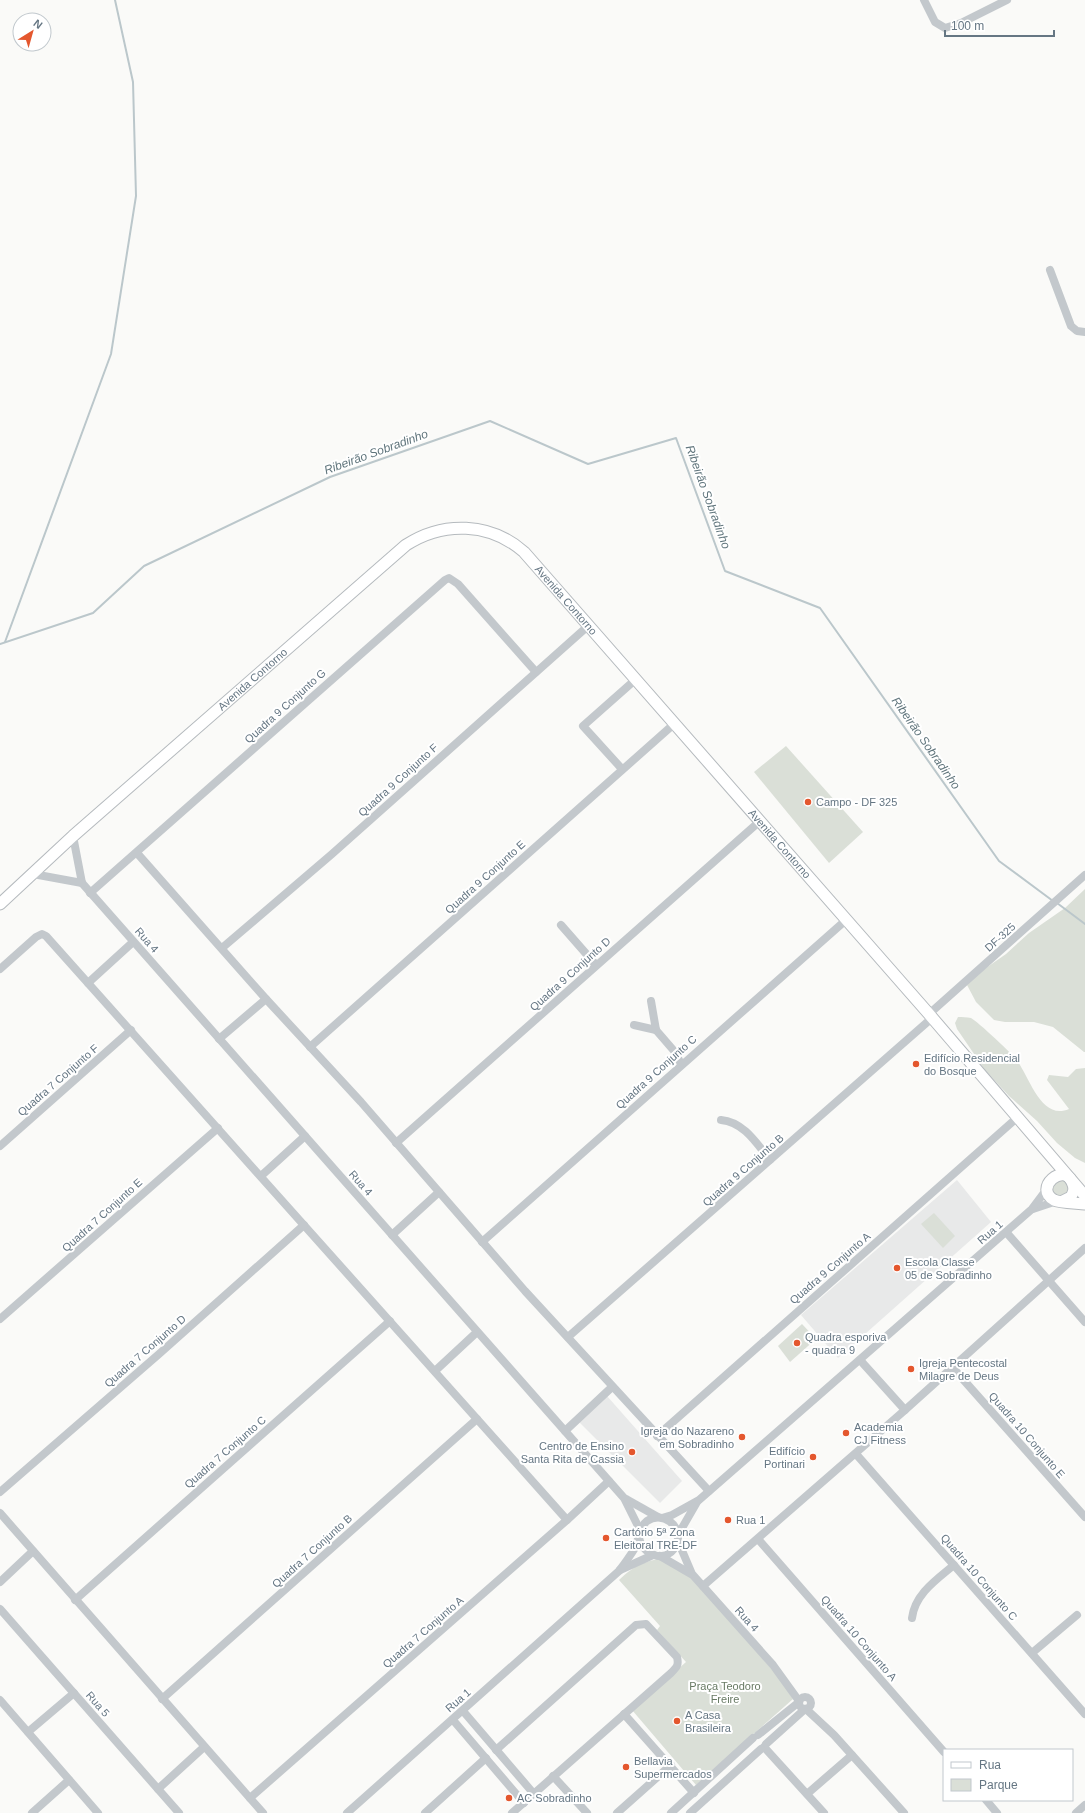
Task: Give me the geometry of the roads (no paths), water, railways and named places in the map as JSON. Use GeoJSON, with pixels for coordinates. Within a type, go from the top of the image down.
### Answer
{"type":"FeatureCollection","features":[{"type":"Feature","properties":{"kind":"main road","name":"Avenida Contorno"},"geometry":{"type":"LineString","coordinates":[[0,904],[73,836],[406,545],[424,535],[446,528],[472,528],[502,536],[524,552],[1018,1117],[1085,1196]]}},
{"type":"Feature","properties":{"kind":"main road"},"geometry":{"type":"LineString","coordinates":[[1048,1153],[1050,1197],[1060,1201],[1085,1204]]}},
{"type":"Feature","properties":{"kind":"main road"},"geometry":{"type":"LineString","coordinates":[[1049,1184],[1058,1175],[1063,1175],[1071,1180],[1074,1189],[1071,1197],[1060,1201]]}},
{"type":"Feature","properties":{"kind":"street"},"geometry":{"type":"LineString","coordinates":[[924,0],[935,22],[945,28],[1007,0]]}},
{"type":"Feature","properties":{"kind":"street"},"geometry":{"type":"LineString","coordinates":[[1050,270],[1071,326],[1077,331],[1085,332]]}},
{"type":"Feature","properties":{"kind":"street","name":"Quadra 9 Conjunto G"},"geometry":{"type":"LineString","coordinates":[[90,893],[137,853],[439,584],[450,578],[458,584],[536,672]]}},
{"type":"Feature","properties":{"kind":"street","name":"Quadra 9 Conjunto F"},"geometry":{"type":"LineString","coordinates":[[222,948],[332,854],[588,626]]}},
{"type":"Feature","properties":{"kind":"street"},"geometry":{"type":"LineString","coordinates":[[622,769],[582,726],[635,680]]}},
{"type":"Feature","properties":{"kind":"street","name":"Quadra 9 Conjunto E"},"geometry":{"type":"LineString","coordinates":[[310,1047],[674,724]]}},
{"type":"Feature","properties":{"kind":"street","name":"Quadra 9 Conjunto D"},"geometry":{"type":"LineString","coordinates":[[396,1143],[596,965],[760,822]]}},
{"type":"Feature","properties":{"kind":"street","name":"Rua 4"},"geometry":{"type":"LineString","coordinates":[[73,836],[82,883],[90,893],[624,1498]]}},
{"type":"Feature","properties":{"kind":"street"},"geometry":{"type":"LineString","coordinates":[[137,853],[266,999],[361,1102],[482,1242],[612,1387],[709,1491]]}},
{"type":"Feature","properties":{"kind":"street"},"geometry":{"type":"LineString","coordinates":[[33,874],[82,883]]}},
{"type":"Feature","properties":{"kind":"street","name":"DF-325"},"geometry":{"type":"LineString","coordinates":[[930,1016],[1085,875]]}},
{"type":"Feature","properties":{"kind":"street","name":"Quadra 9 Conjunto C"},"geometry":{"type":"LineString","coordinates":[[482,1242],[681,1064],[846,920]]}},
{"type":"Feature","properties":{"kind":"street"},"geometry":{"type":"LineString","coordinates":[[561,925],[596,965]]}},
{"type":"Feature","properties":{"kind":"street"},"geometry":{"type":"LineString","coordinates":[[0,969],[40,934],[46,936],[567,1520]]}},
{"type":"Feature","properties":{"kind":"street"},"geometry":{"type":"LineString","coordinates":[[88,983],[134,942]]}},
{"type":"Feature","properties":{"kind":"street"},"geometry":{"type":"LineString","coordinates":[[219,1039],[266,999]]}},
{"type":"Feature","properties":{"kind":"street"},"geometry":{"type":"LineString","coordinates":[[651,1002],[656,1030],[675,1052],[681,1064]]}},
{"type":"Feature","properties":{"kind":"street","name":"Quadra 9 Conjunto B"},"geometry":{"type":"LineString","coordinates":[[568,1337],[770,1160],[930,1016]]}},
{"type":"Feature","properties":{"kind":"street"},"geometry":{"type":"LineString","coordinates":[[634,1025],[656,1030]]}},
{"type":"Feature","properties":{"kind":"street","name":"Quadra 7 Conjunto F"},"geometry":{"type":"LineString","coordinates":[[0,1146],[131,1030]]}},
{"type":"Feature","properties":{"kind":"street","name":"Quadra 9 Conjunto A"},"geometry":{"type":"LineString","coordinates":[[657,1436],[1018,1117]]}},
{"type":"Feature","properties":{"kind":"street"},"geometry":{"type":"LineString","coordinates":[[721,1120],[735,1123],[743,1128],[770,1160]]}},
{"type":"Feature","properties":{"kind":"street","name":"Quadra 7 Conjunto E"},"geometry":{"type":"LineString","coordinates":[[0,1320],[218,1128]]}},
{"type":"Feature","properties":{"kind":"street"},"geometry":{"type":"LineString","coordinates":[[261,1176],[305,1136]]}},
{"type":"Feature","properties":{"kind":"street","name":"Rua 1"},"geometry":{"type":"LineString","coordinates":[[699,1500],[1032,1209],[1049,1184]]}},
{"type":"Feature","properties":{"kind":"street"},"geometry":{"type":"LineString","coordinates":[[392,1234],[439,1192]]}},
{"type":"Feature","properties":{"kind":"street","name":"Rua 1"},"geometry":{"type":"LineString","coordinates":[[1032,1209],[1060,1201]]}},
{"type":"Feature","properties":{"kind":"street","name":"Quadra 7 Conjunto D"},"geometry":{"type":"LineString","coordinates":[[0,1492],[159,1354],[304,1225]]}},
{"type":"Feature","properties":{"kind":"street"},"geometry":{"type":"LineString","coordinates":[[1006,1232],[1085,1322]]}},
{"type":"Feature","properties":{"kind":"street"},"geometry":{"type":"LineString","coordinates":[[703,1586],[856,1454],[1085,1248]]}},
{"type":"Feature","properties":{"kind":"street","name":"Quadra 7 Conjunto C"},"geometry":{"type":"LineString","coordinates":[[75,1600],[390,1321]]}},
{"type":"Feature","properties":{"kind":"street"},"geometry":{"type":"LineString","coordinates":[[435,1371],[477,1332]]}},
{"type":"Feature","properties":{"kind":"street"},"geometry":{"type":"LineString","coordinates":[[860,1360],[905,1410]]}},
{"type":"Feature","properties":{"kind":"street","name":"Quadra 10 Conjunto E"},"geometry":{"type":"LineString","coordinates":[[953,1368],[1085,1516]]}},
{"type":"Feature","properties":{"kind":"street"},"geometry":{"type":"LineString","coordinates":[[565,1431],[612,1387]]}},
{"type":"Feature","properties":{"kind":"street","name":"Quadra 7 Conjunto B"},"geometry":{"type":"LineString","coordinates":[[162,1699],[477,1419]]}},
{"type":"Feature","properties":{"kind":"street","name":"Quadra 10 Conjunto C"},"geometry":{"type":"LineString","coordinates":[[856,1454],[1085,1714]]}},
{"type":"Feature","properties":{"kind":"street","name":"Quadra 7 Conjunto A"},"geometry":{"type":"LineString","coordinates":[[250,1798],[567,1520],[609,1481]]}},
{"type":"Feature","properties":{"kind":"street"},"geometry":{"type":"LineString","coordinates":[[624,1498],[673,1524],[692,1574]]}},
{"type":"Feature","properties":{"kind":"street"},"geometry":{"type":"LineString","coordinates":[[624,1498],[640,1534],[644,1549],[692,1574]]}},
{"type":"Feature","properties":{"kind":"street"},"geometry":{"type":"LineString","coordinates":[[619,1571],[647,1521],[672,1515],[699,1500]]}},
{"type":"Feature","properties":{"kind":"street"},"geometry":{"type":"LineString","coordinates":[[619,1571],[656,1556],[671,1552],[699,1500]]}},
{"type":"Feature","properties":{"kind":"street"},"geometry":{"type":"LineString","coordinates":[[0,1513],[263,1813]]}},
{"type":"Feature","properties":{"kind":"street","name":"Quadra 10 Conjunto A"},"geometry":{"type":"LineString","coordinates":[[758,1539],[943,1751]]}},
{"type":"Feature","properties":{"kind":"street"},"geometry":{"type":"LineString","coordinates":[[0,1582],[33,1551]]}},
{"type":"Feature","properties":{"kind":"street"},"geometry":{"type":"LineString","coordinates":[[912,1618],[913,1606],[918,1598],[954,1565]]}},
{"type":"Feature","properties":{"kind":"street","name":"Rua 1"},"geometry":{"type":"LineString","coordinates":[[347,1813],[619,1571]]}},
{"type":"Feature","properties":{"kind":"street","name":"Rua 4"},"geometry":{"type":"LineString","coordinates":[[692,1574],[785,1680],[801,1700],[800,1706],[807,1708],[852,1755]]}},
{"type":"Feature","properties":{"kind":"street","name":"Rua 5"},"geometry":{"type":"LineString","coordinates":[[0,1609],[179,1813]]}},
{"type":"Feature","properties":{"kind":"street"},"geometry":{"type":"LineString","coordinates":[[1032,1653],[1077,1615]]}},
{"type":"Feature","properties":{"kind":"street"},"geometry":{"type":"LineString","coordinates":[[496,1750],[636,1625],[646,1624],[676,1657],[678,1662],[677,1666],[512,1813]]}},
{"type":"Feature","properties":{"kind":"street"},"geometry":{"type":"LineString","coordinates":[[28,1732],[74,1693]]}},
{"type":"Feature","properties":{"kind":"street"},"geometry":{"type":"LineString","coordinates":[[0,1700],[98,1813]]}},
{"type":"Feature","properties":{"kind":"street"},"geometry":{"type":"LineString","coordinates":[[671,1813],[756,1737],[801,1700]]}},
{"type":"Feature","properties":{"kind":"street"},"geometry":{"type":"LineString","coordinates":[[690,1813],[807,1708]]}},
{"type":"Feature","properties":{"kind":"street"},"geometry":{"type":"LineString","coordinates":[[463,1711],[534,1794]]}},
{"type":"Feature","properties":{"kind":"street"},"geometry":{"type":"LineString","coordinates":[[624,1714],[694,1793]]}},
{"type":"Feature","properties":{"kind":"street"},"geometry":{"type":"LineString","coordinates":[[453,1720],[524,1802]]}},
{"type":"Feature","properties":{"kind":"street"},"geometry":{"type":"LineString","coordinates":[[471,1740],[481,1732]]}},
{"type":"Feature","properties":{"kind":"street"},"geometry":{"type":"LineString","coordinates":[[756,1737],[764,1738],[764,1747],[824,1813]]}},
{"type":"Feature","properties":{"kind":"street"},"geometry":{"type":"LineString","coordinates":[[756,1737],[752,1742],[755,1748],[764,1747]]}},
{"type":"Feature","properties":{"kind":"street"},"geometry":{"type":"LineString","coordinates":[[158,1789],[204,1747]]}},
{"type":"Feature","properties":{"kind":"street"},"geometry":{"type":"LineString","coordinates":[[807,1794],[852,1755],[904,1813]]}},
{"type":"Feature","properties":{"kind":"street"},"geometry":{"type":"LineString","coordinates":[[425,1813],[486,1758]]}},
{"type":"Feature","properties":{"kind":"street"},"geometry":{"type":"LineString","coordinates":[[617,1813],[671,1766]]}},
{"type":"Feature","properties":{"kind":"street"},"geometry":{"type":"LineString","coordinates":[[553,1776],[587,1813]]}},
{"type":"Feature","properties":{"kind":"street"},"geometry":{"type":"LineString","coordinates":[[32,1813],[69,1780]]}},
{"type":"Feature","properties":{"kind":"street"},"geometry":{"type":"LineString","coordinates":[[512,1789],[522,1780]]}},
{"type":"Feature","properties":{"kind":"street"},"geometry":{"type":"LineString","coordinates":[[987,1801],[997,1813]]}},
{"type":"Feature","properties":{"kind":"street"},"geometry":{"type":"LineString","coordinates":[[1076,1813],[1085,1805]]}},
{"type":"Feature","properties":{"kind":"waterway"},"geometry":{"type":"LineString","coordinates":[[5,642],[111,354],[136,196],[133,82],[115,0]]}},
{"type":"Feature","properties":{"kind":"waterway","name":"Ribeirão Sobradinho"},"geometry":{"type":"LineString","coordinates":[[0,644],[93,613],[144,566],[330,477],[490,421],[588,464],[676,438],[725,571],[820,608],[999,861],[1053,901]]}},
{"type":"Feature","properties":{"kind":"waterway","name":"Ribeirão Sobradinho"},"geometry":{"type":"LineString","coordinates":[[1057,903],[1085,924]]}},
{"type":"Feature","properties":{"kind":"place","name":"Campo - DF 325"},"geometry":{"type":"Point","coordinates":[808,802]}},
{"type":"Feature","properties":{"kind":"place","name":"Edifício Residencial do Bosque"},"geometry":{"type":"Point","coordinates":[916,1064]}},
{"type":"Feature","properties":{"kind":"place","name":"Escola Classe 05 de Sobradinho"},"geometry":{"type":"Point","coordinates":[897,1268]}},
{"type":"Feature","properties":{"kind":"place","name":"Quadra esporiva - quadra 9"},"geometry":{"type":"Point","coordinates":[797,1343]}},
{"type":"Feature","properties":{"kind":"place","name":"Igreja Pentecostal Milagre de Deus"},"geometry":{"type":"Point","coordinates":[911,1369]}},
{"type":"Feature","properties":{"kind":"place","name":"Academia CJ Fitness"},"geometry":{"type":"Point","coordinates":[846,1433]}},
{"type":"Feature","properties":{"kind":"place","name":"Igreja do Nazareno em Sobradinho"},"geometry":{"type":"Point","coordinates":[742,1437]}},
{"type":"Feature","properties":{"kind":"place","name":"Centro de Ensino Santa Rita de Cassia"},"geometry":{"type":"Point","coordinates":[632,1452]}},
{"type":"Feature","properties":{"kind":"place","name":"Edifício Portinari"},"geometry":{"type":"Point","coordinates":[813,1457]}},
{"type":"Feature","properties":{"kind":"place","name":"Rua 1"},"geometry":{"type":"Point","coordinates":[728,1520]}},
{"type":"Feature","properties":{"kind":"place","name":"Cartório 5ª Zona Eleitoral TRE-DF"},"geometry":{"type":"Point","coordinates":[606,1538]}},
{"type":"Feature","properties":{"kind":"place","name":"A Casa Brasileira"},"geometry":{"type":"Point","coordinates":[677,1721]}},
{"type":"Feature","properties":{"kind":"place","name":"Bellavia Supermercados"},"geometry":{"type":"Point","coordinates":[626,1767]}},
{"type":"Feature","properties":{"kind":"place","name":"AC Sobradinho"},"geometry":{"type":"Point","coordinates":[509,1798]}},
{"type":"Feature","properties":{"kind":"park label","name":"Praça Teodoro Freire"},"geometry":{"type":"Point","coordinates":[725,1692]}}]}
